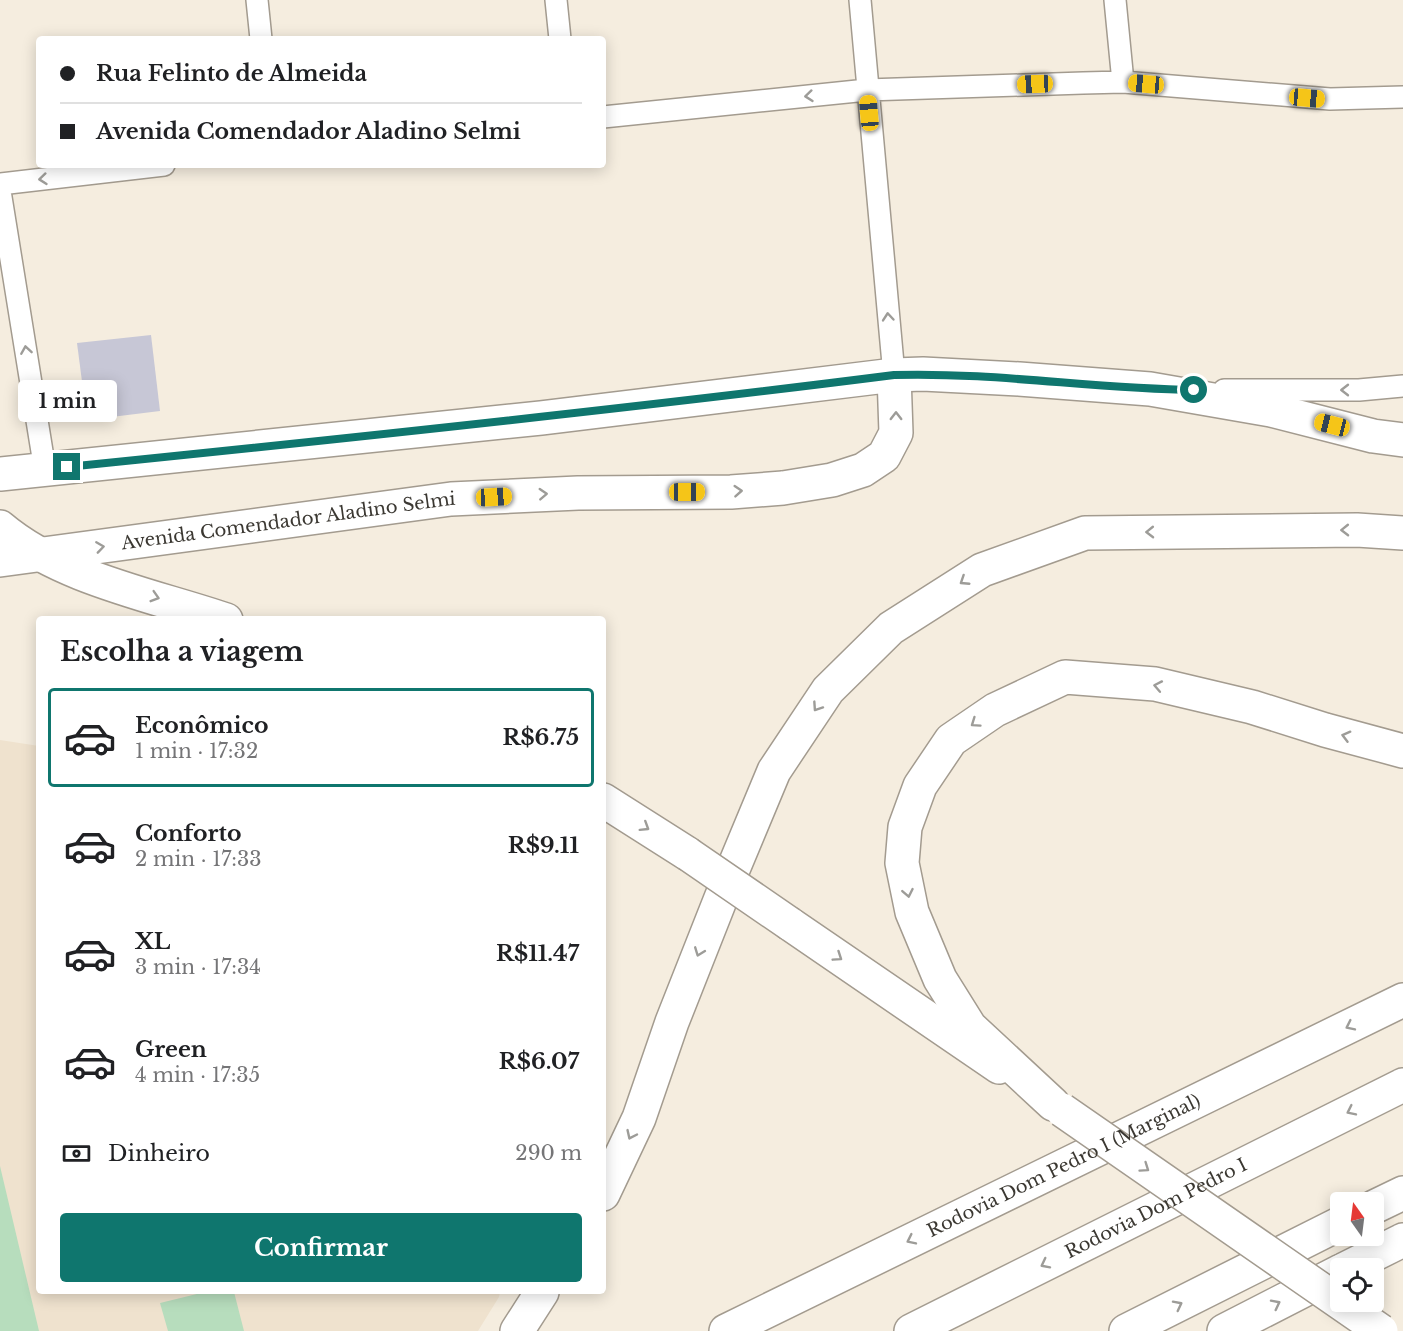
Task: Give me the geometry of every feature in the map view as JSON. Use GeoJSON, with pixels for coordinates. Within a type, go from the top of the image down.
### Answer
{"type":"FeatureCollection","features":[{"type":"Feature","properties":{"kind":"main road"},"geometry":{"type":"LineString","coordinates":[[0,474],[541,418],[894,375],[923,374],[1150,389],[1271,410],[1373,436],[1403,440]]}},
{"type":"Feature","properties":{"kind":"main road","name":"Avenida Comendador Aladino Selmi"},"geometry":{"type":"LineString","coordinates":[[0,560],[452,499],[578,493],[731,492],[783,488],[832,480],[863,470],[884,456],[896,433],[894,375]]}},
{"type":"Feature","properties":{"kind":"main road"},"geometry":{"type":"LineString","coordinates":[[0,527],[41,555],[92,577],[214,616]]}},
{"type":"Feature","properties":{"kind":"main road"},"geometry":{"type":"LineString","coordinates":[[606,1188],[639,1118],[672,1022],[774,771],[828,690],[891,628],[982,570],[1085,533],[1357,530],[1403,533]]}},
{"type":"Feature","properties":{"kind":"main road"},"geometry":{"type":"LineString","coordinates":[[1058,1107],[970,1027],[940,979],[912,912],[902,863],[906,826],[920,786],[951,741],[994,710],[1065,677],[1155,684],[1252,707],[1403,751]]}},
{"type":"Feature","properties":{"kind":"main road"},"geometry":{"type":"LineString","coordinates":[[606,803],[688,854],[1382,1331]]}},
{"type":"Feature","properties":{"kind":"main road","name":"Rodovia Dom Pedro I (Marginal)"},"geometry":{"type":"LineString","coordinates":[[726,1331],[1403,1000]]}},
{"type":"Feature","properties":{"kind":"main road","name":"Rodovia Dom Pedro I"},"geometry":{"type":"LineString","coordinates":[[911,1331],[1403,1085]]}},
{"type":"Feature","properties":{"kind":"main road"},"geometry":{"type":"LineString","coordinates":[[1384,1202],[1403,1192]]}},
{"type":"Feature","properties":{"kind":"main road"},"geometry":{"type":"LineString","coordinates":[[1126,1331],[1330,1229]]}},
{"type":"Feature","properties":{"kind":"main road"},"geometry":{"type":"LineString","coordinates":[[1367,1258],[1403,1240]]}},
{"type":"Feature","properties":{"kind":"main road"},"geometry":{"type":"LineString","coordinates":[[1224,1331],[1330,1277]]}},
{"type":"Feature","properties":{"kind":"main road"},"geometry":{"type":"LineString","coordinates":[[511,1331],[530,1294]]}},
{"type":"Feature","properties":{"kind":"main road"},"geometry":{"type":"LineString","coordinates":[[517,1331],[541,1294]]}},
{"type":"Feature","properties":{"kind":"street"},"geometry":{"type":"LineString","coordinates":[[257,0],[261,36]]}},
{"type":"Feature","properties":{"kind":"street"},"geometry":{"type":"LineString","coordinates":[[556,0],[560,36]]}},
{"type":"Feature","properties":{"kind":"street"},"geometry":{"type":"LineString","coordinates":[[860,0],[894,375]]}},
{"type":"Feature","properties":{"kind":"street"},"geometry":{"type":"LineString","coordinates":[[1114,0],[1123,82]]}},
{"type":"Feature","properties":{"kind":"street"},"geometry":{"type":"LineString","coordinates":[[606,117],[867,90],[1123,82],[1330,99],[1403,97]]}},
{"type":"Feature","properties":{"kind":"street"},"geometry":{"type":"LineString","coordinates":[[0,184],[138,168]]}},
{"type":"Feature","properties":{"kind":"street"},"geometry":{"type":"LineString","coordinates":[[0,191],[45,470]]}},
{"type":"Feature","properties":{"kind":"street"},"geometry":{"type":"LineString","coordinates":[[1150,389],[1348,390],[1403,386]]}},
{"type":"Feature","properties":{"kind":"shaded area"},"geometry":{"type":"Polygon","coordinates":[[[0,740],[36,746],[36,1294],[500,1294],[478,1331],[0,1331],[0,740]]]}},
{"type":"Feature","properties":{"kind":"green space"},"geometry":{"type":"Polygon","coordinates":[[[0,1166],[39,1331],[0,1331],[0,1166]]]}},
{"type":"Feature","properties":{"kind":"green space"},"geometry":{"type":"Polygon","coordinates":[[[197,1294],[235,1294],[244,1331],[168,1331],[160,1303],[197,1294]]]}},
{"type":"Feature","properties":{"kind":"building"},"geometry":{"type":"Polygon","coordinates":[[[151,335],[160,411],[87,420],[77,343],[151,335]]]}},
{"type":"Feature","properties":{"kind":"route"},"geometry":{"type":"LineString","coordinates":[[67,467],[541,418],[894,375],[951,375],[1194,390]]}}]}
